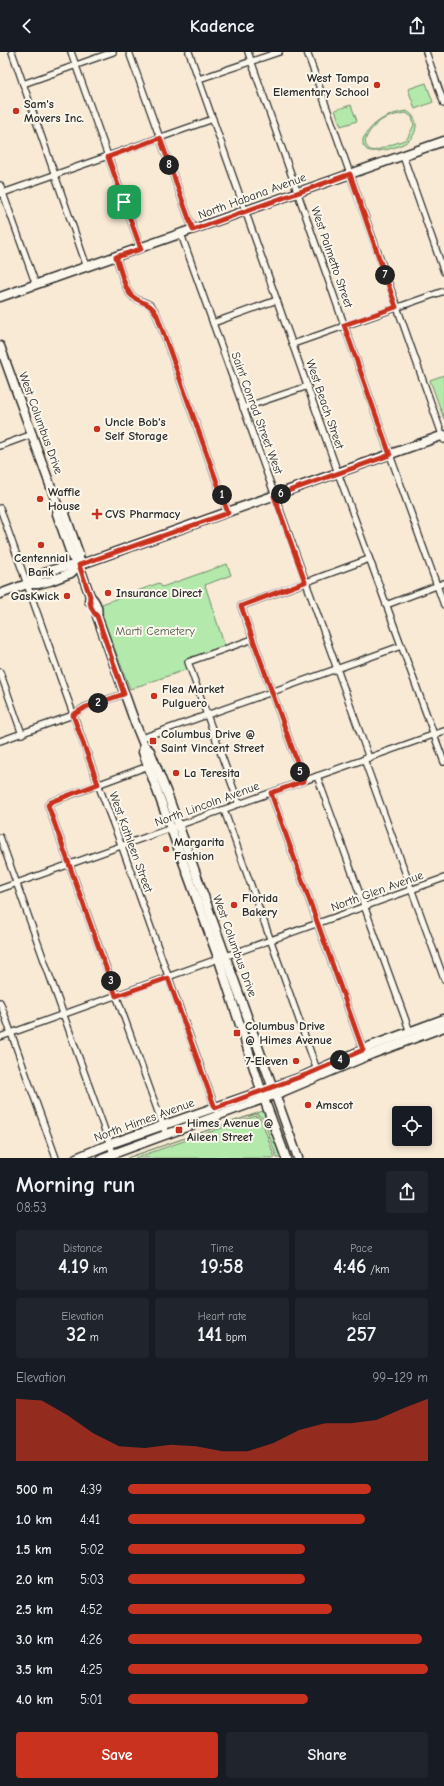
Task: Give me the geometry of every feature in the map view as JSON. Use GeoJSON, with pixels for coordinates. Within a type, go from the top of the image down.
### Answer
{"type":"FeatureCollection","features":[{"type":"Feature","properties":{"kind":"street"},"geometry":{"type":"LineString","coordinates":[[12,52],[88,267]]}},
{"type":"Feature","properties":{"kind":"street"},"geometry":{"type":"LineString","coordinates":[[71,52],[141,249]]}},
{"type":"Feature","properties":{"kind":"street"},"geometry":{"type":"LineString","coordinates":[[23,84],[113,52]]}},
{"type":"Feature","properties":{"kind":"street"},"geometry":{"type":"LineString","coordinates":[[129,52],[193,230]]}},
{"type":"Feature","properties":{"kind":"street","name":"West Beach Street"},"geometry":{"type":"LineString","coordinates":[[189,52],[338,473],[444,762]]}},
{"type":"Feature","properties":{"kind":"street","name":"West Palmetto Street"},"geometry":{"type":"LineString","coordinates":[[248,52],[444,605]]}},
{"type":"Feature","properties":{"kind":"street"},"geometry":{"type":"LineString","coordinates":[[199,79],[279,52]]}},
{"type":"Feature","properties":{"kind":"street"},"geometry":{"type":"LineString","coordinates":[[0,594],[27,584],[38,584],[57,578],[71,573],[79,565],[443,437],[307,52]]}},
{"type":"Feature","properties":{"kind":"street"},"geometry":{"type":"LineString","coordinates":[[426,52],[444,104]]}},
{"type":"Feature","properties":{"kind":"street"},"geometry":{"type":"LineString","coordinates":[[2,194],[213,119]]}},
{"type":"Feature","properties":{"kind":"street","name":"North Habana Avenue"},"geometry":{"type":"LineString","coordinates":[[0,297],[141,249],[444,141]]}},
{"type":"Feature","properties":{"kind":"street"},"geometry":{"type":"LineString","coordinates":[[403,156],[444,272]]}},
{"type":"Feature","properties":{"kind":"street"},"geometry":{"type":"LineString","coordinates":[[0,185],[36,285]]}},
{"type":"Feature","properties":{"kind":"street","name":"Saint Conrad Street West"},"geometry":{"type":"LineString","coordinates":[[181,234],[337,669],[412,890],[444,979]]}},
{"type":"Feature","properties":{"kind":"street"},"geometry":{"type":"LineString","coordinates":[[116,257],[130,293],[137,299],[148,303],[157,315],[228,513]]}},
{"type":"Feature","properties":{"kind":"street"},"geometry":{"type":"LineString","coordinates":[[292,344],[444,290]]}},
{"type":"Feature","properties":{"kind":"street"},"geometry":{"type":"LineString","coordinates":[[212,323],[277,300]]}},
{"type":"Feature","properties":{"kind":"street","name":"West Columbus Drive"},"geometry":{"type":"LineString","coordinates":[[0,346],[58,507],[64,511],[79,554],[79,565],[90,596],[89,601],[92,611],[97,616],[124,694],[143,741],[150,750],[152,764],[298,1158]]}},
{"type":"Feature","properties":{"kind":"street"},"geometry":{"type":"LineString","coordinates":[[243,408],[308,386]]}},
{"type":"Feature","properties":{"kind":"street"},"geometry":{"type":"LineString","coordinates":[[0,446],[32,434]]}},
{"type":"Feature","properties":{"kind":"street","name":"West Kathleen Street"},"geometry":{"type":"LineString","coordinates":[[0,508],[73,715],[122,846],[168,978],[217,1111]]}},
{"type":"Feature","properties":{"kind":"street"},"geometry":{"type":"LineString","coordinates":[[304,781],[241,606],[369,559]]}},
{"type":"Feature","properties":{"kind":"street"},"geometry":{"type":"LineString","coordinates":[[386,605],[444,583]]}},
{"type":"Feature","properties":{"kind":"street"},"geometry":{"type":"LineString","coordinates":[[239,804],[188,662],[253,639]]}},
{"type":"Feature","properties":{"kind":"street"},"geometry":{"type":"LineString","coordinates":[[143,741],[207,715],[401,646]]}},
{"type":"Feature","properties":{"kind":"street"},"geometry":{"type":"LineString","coordinates":[[0,672],[22,734]]}},
{"type":"Feature","properties":{"kind":"street"},"geometry":{"type":"LineString","coordinates":[[0,741],[73,715],[86,707],[124,694]]}},
{"type":"Feature","properties":{"kind":"street","name":"North Lincoln Avenue"},"geometry":{"type":"LineString","coordinates":[[0,890],[444,731]]}},
{"type":"Feature","properties":{"kind":"street"},"geometry":{"type":"LineString","coordinates":[[152,764],[51,802],[48,805],[164,1130]]}},
{"type":"Feature","properties":{"kind":"street"},"geometry":{"type":"LineString","coordinates":[[317,776],[412,1035]]}},
{"type":"Feature","properties":{"kind":"street"},"geometry":{"type":"LineString","coordinates":[[271,793],[363,1050]]}},
{"type":"Feature","properties":{"kind":"street"},"geometry":{"type":"LineString","coordinates":[[224,810],[317,1070]]}},
{"type":"Feature","properties":{"kind":"street"},"geometry":{"type":"LineString","coordinates":[[0,837],[113,1153]]}},
{"type":"Feature","properties":{"kind":"street","name":"North Glen Avenue"},"geometry":{"type":"LineString","coordinates":[[0,1037],[444,878]]}},
{"type":"Feature","properties":{"kind":"street","name":"West Columbus Drive"},"geometry":{"type":"LineString","coordinates":[[223,958],[263,1095],[286,1158]]}},
{"type":"Feature","properties":{"kind":"street"},"geometry":{"type":"LineString","coordinates":[[0,1002],[56,1158]]}},
{"type":"Feature","properties":{"kind":"street","name":"North Himes Avenue"},"geometry":{"type":"LineString","coordinates":[[102,1158],[164,1130],[263,1095],[316,1079],[372,1054],[385,1046],[444,1022]]}},
{"type":"Feature","properties":{"kind":"street","name":"North Himes Avenue"},"geometry":{"type":"LineString","coordinates":[[273,1092],[317,1070],[363,1050],[412,1035]]}},
{"type":"Feature","properties":{"kind":"street","name":"North Himes Avenue"},"geometry":{"type":"LineString","coordinates":[[76,1158],[110,1144],[164,1130]]}},
{"type":"Feature","properties":{"kind":"green space"},"geometry":{"type":"Polygon","coordinates":[[[426,83],[433,102],[415,109],[408,89],[426,83]]]}},
{"type":"Feature","properties":{"kind":"green space"},"geometry":{"type":"Polygon","coordinates":[[[351,105],[357,121],[341,126],[335,110],[351,105]]]}},
{"type":"Feature","properties":{"kind":"green space"},"geometry":{"type":"Polygon","coordinates":[[[406,111],[413,117],[416,125],[412,138],[394,148],[376,151],[367,150],[363,145],[363,139],[376,123],[393,114],[406,111]],[[403,113],[382,120],[368,134],[366,138],[366,145],[370,150],[377,150],[407,139],[414,125],[412,117],[406,113],[403,113]]]}},
{"type":"Feature","properties":{"kind":"green space"},"geometry":{"type":"Polygon","coordinates":[[[444,375],[444,419],[430,380],[444,375]]]}},
{"type":"Feature","properties":{"kind":"green space","name":"Marti Cemetery"},"geometry":{"type":"Polygon","coordinates":[[[227,564],[231,575],[205,585],[225,647],[186,661],[188,669],[130,689],[103,618],[102,604],[159,583],[162,587],[227,564]]]}},
{"type":"Feature","properties":{"kind":"green space"},"geometry":{"type":"Polygon","coordinates":[[[266,1110],[283,1158],[277,1158],[263,1118],[256,1114],[127,1158],[266,1110]]]}},
{"type":"Feature","properties":{"kind":"green space"},"geometry":{"type":"Polygon","coordinates":[[[256,1116],[261,1119],[275,1158],[135,1158],[256,1116]]]}},
{"type":"Feature","properties":{"kind":"place","name":"West Tampa Elementary School"},"geometry":{"type":"Point","coordinates":[377,85]}},
{"type":"Feature","properties":{"kind":"place","name":"Sam's Movers Inc."},"geometry":{"type":"Point","coordinates":[16,111]}},
{"type":"Feature","properties":{"kind":"place","name":"Uncle Bob's Self Storage"},"geometry":{"type":"Point","coordinates":[97,429]}},
{"type":"Feature","properties":{"kind":"place","name":"Waffle House"},"geometry":{"type":"Point","coordinates":[40,499]}},
{"type":"Feature","properties":{"kind":"place","name":"CVS Pharmacy"},"geometry":{"type":"Point","coordinates":[97,514]}},
{"type":"Feature","properties":{"kind":"place","name":"Centennial Bank"},"geometry":{"type":"Point","coordinates":[41,545]}},
{"type":"Feature","properties":{"kind":"place","name":"Insurance Direct"},"geometry":{"type":"Point","coordinates":[108,593]}},
{"type":"Feature","properties":{"kind":"place","name":"GasKwick"},"geometry":{"type":"Point","coordinates":[67,596]}},
{"type":"Feature","properties":{"kind":"place","name":"Flea Market Pulguero"},"geometry":{"type":"Point","coordinates":[154,696]}},
{"type":"Feature","properties":{"kind":"place","name":"Columbus Drive @ Saint Vincent Street"},"geometry":{"type":"Point","coordinates":[153,741]}},
{"type":"Feature","properties":{"kind":"place","name":"La Teresita"},"geometry":{"type":"Point","coordinates":[176,773]}},
{"type":"Feature","properties":{"kind":"place","name":"Margarita Fashion"},"geometry":{"type":"Point","coordinates":[166,849]}},
{"type":"Feature","properties":{"kind":"place","name":"Florida Bakery"},"geometry":{"type":"Point","coordinates":[234,905]}},
{"type":"Feature","properties":{"kind":"place","name":"Columbus Drive @ Himes Avenue"},"geometry":{"type":"Point","coordinates":[237,1033]}},
{"type":"Feature","properties":{"kind":"place","name":"7-Eleven"},"geometry":{"type":"Point","coordinates":[296,1061]}},
{"type":"Feature","properties":{"kind":"place","name":"Amscot"},"geometry":{"type":"Point","coordinates":[308,1105]}},
{"type":"Feature","properties":{"kind":"place","name":"Himes Avenue @ Aileen Street"},"geometry":{"type":"Point","coordinates":[179,1130]}},
{"type":"Feature","properties":{"kind":"route"},"geometry":{"type":"LineString","coordinates":[[160,138],[193,230],[350,174],[396,307],[344,325],[390,455],[274,496],[305,582],[241,606],[304,781],[271,793],[363,1050],[329,1066],[215,1108],[168,978],[116,996],[48,805],[51,802],[98,784],[73,715],[86,707],[124,694],[97,616],[92,611],[89,601],[90,596],[79,565],[228,513],[157,315],[148,303],[137,299],[128,291],[116,257],[141,249],[124,202],[108,157],[160,138]]}}]}
